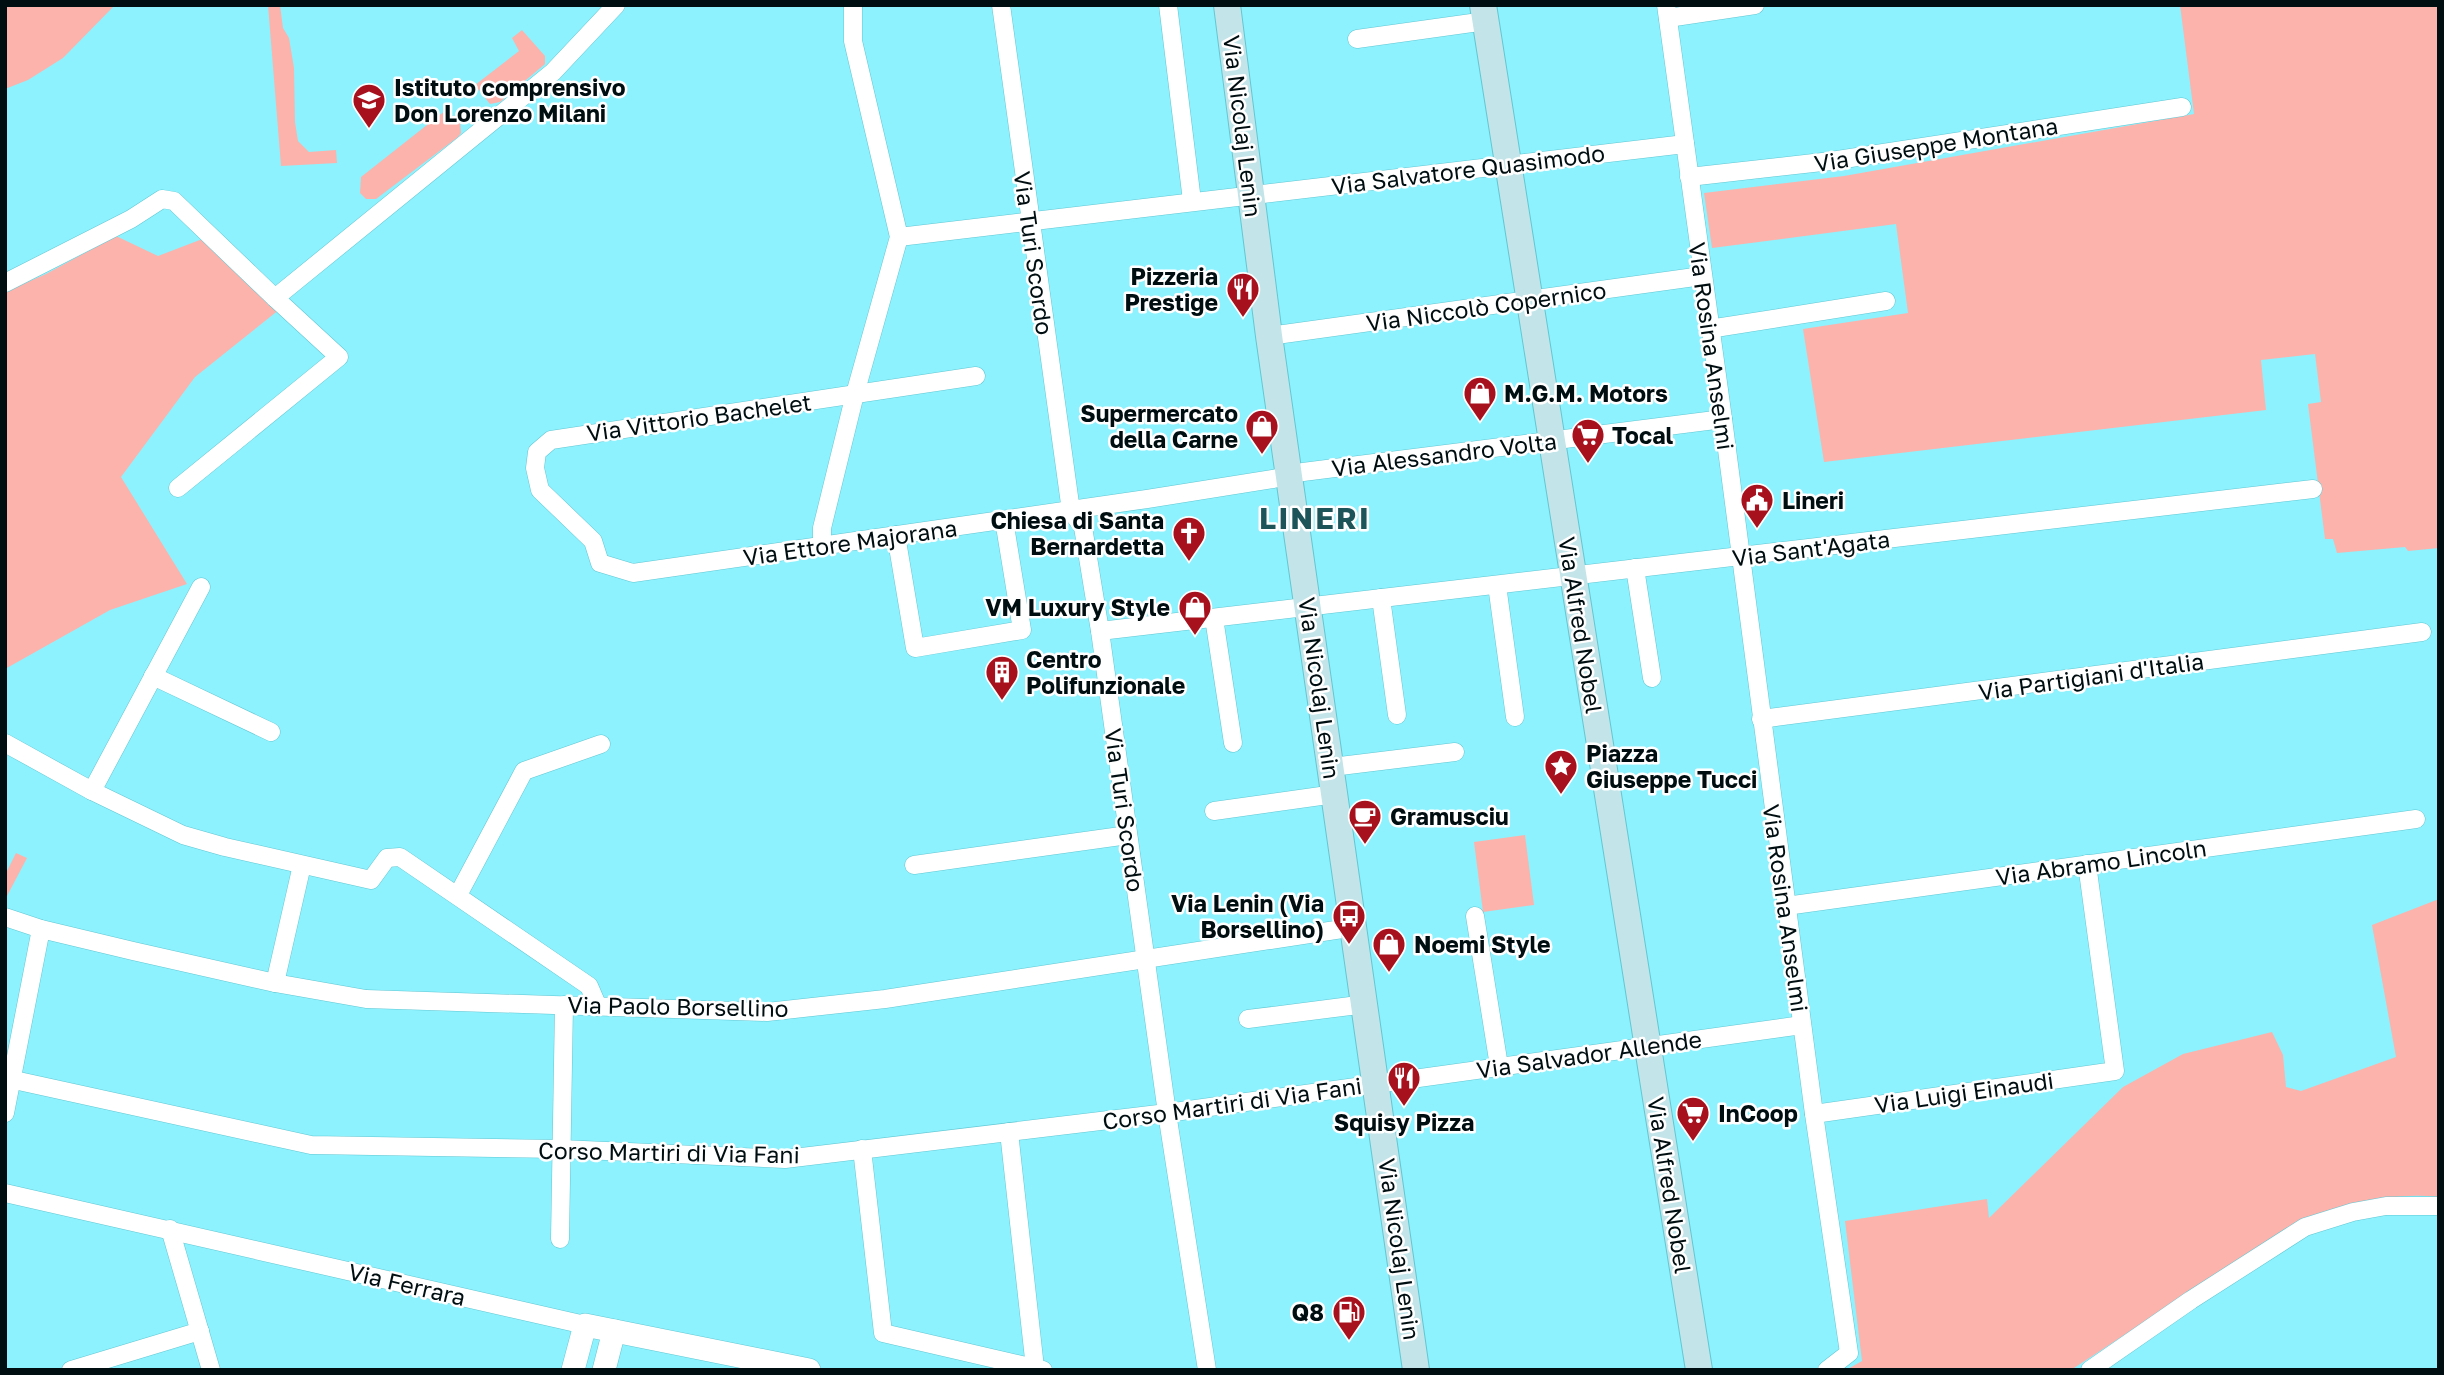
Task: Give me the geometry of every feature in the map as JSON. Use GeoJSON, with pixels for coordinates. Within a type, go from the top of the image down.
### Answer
{"type":"FeatureCollection","features":[{"type":"Feature","properties":{"kind":"main road","name":"Via Nicolaj Lenin"},"geometry":{"type":"LineString","coordinates":[[1227,5],[1269,336],[1416,1370]]}},
{"type":"Feature","properties":{"kind":"main road","name":"Via Alfred Nobel"},"geometry":{"type":"LineString","coordinates":[[1484,13],[1699,1370]]}},
{"type":"Feature","properties":{"kind":"street"},"geometry":{"type":"LineString","coordinates":[[275,298],[553,72],[616,5]]}},
{"type":"Feature","properties":{"kind":"street"},"geometry":{"type":"LineString","coordinates":[[822,546],[822,528],[855,394],[899,237],[853,41],[853,5]]}},
{"type":"Feature","properties":{"kind":"street","name":"Via Turi Scordo"},"geometry":{"type":"LineString","coordinates":[[1001,5],[1071,510],[1083,527],[1100,631],[1167,1113],[1207,1370]]}},
{"type":"Feature","properties":{"kind":"street"},"geometry":{"type":"LineString","coordinates":[[1168,5],[1192,201]]}},
{"type":"Feature","properties":{"kind":"street"},"geometry":{"type":"LineString","coordinates":[[1667,12],[1755,5]]}},
{"type":"Feature","properties":{"kind":"street","name":"Via Rosina Anselmi"},"geometry":{"type":"LineString","coordinates":[[1667,12],[1814,1114],[1849,1353],[1827,1370]]}},
{"type":"Feature","properties":{"kind":"street"},"geometry":{"type":"LineString","coordinates":[[1357,38],[1484,13]]}},
{"type":"Feature","properties":{"kind":"street","name":"Via Giuseppe Montana"},"geometry":{"type":"LineString","coordinates":[[1689,177],[1831,161],[2182,107]]}},
{"type":"Feature","properties":{"kind":"street","name":"Via Salvatore Quasimodo"},"geometry":{"type":"LineString","coordinates":[[899,237],[1685,144]]}},
{"type":"Feature","properties":{"kind":"street"},"geometry":{"type":"LineString","coordinates":[[5,284],[131,219],[162,199],[174,201],[339,357],[178,488]]}},
{"type":"Feature","properties":{"kind":"street","name":"Via Niccolò Copernico"},"geometry":{"type":"LineString","coordinates":[[1269,336],[1702,276]]}},
{"type":"Feature","properties":{"kind":"street"},"geometry":{"type":"LineString","coordinates":[[1709,329],[1886,302]]}},
{"type":"Feature","properties":{"kind":"street","name":"Via Vittorio Bachelet"},"geometry":{"type":"LineString","coordinates":[[593,541],[540,490],[535,468],[537,452],[551,439],[976,376]]}},
{"type":"Feature","properties":{"kind":"street","name":"Via Alessandro Volta"},"geometry":{"type":"LineString","coordinates":[[1290,476],[1303,471],[1723,419]]}},
{"type":"Feature","properties":{"kind":"street","name":"Via Ettore Majorana"},"geometry":{"type":"LineString","coordinates":[[593,541],[600,563],[633,573],[1290,476]]}},
{"type":"Feature","properties":{"kind":"street","name":"Via Sant'Agata"},"geometry":{"type":"LineString","coordinates":[[1100,631],[2314,489]]}},
{"type":"Feature","properties":{"kind":"street"},"geometry":{"type":"LineString","coordinates":[[896,535],[915,648],[1021,631],[1004,520]]}},
{"type":"Feature","properties":{"kind":"street"},"geometry":{"type":"LineString","coordinates":[[1635,568],[1652,678]]}},
{"type":"Feature","properties":{"kind":"street"},"geometry":{"type":"LineString","coordinates":[[1497,585],[1516,717]]}},
{"type":"Feature","properties":{"kind":"street"},"geometry":{"type":"LineString","coordinates":[[92,791],[201,587]]}},
{"type":"Feature","properties":{"kind":"street"},"geometry":{"type":"LineString","coordinates":[[1381,598],[1396,715]]}},
{"type":"Feature","properties":{"kind":"street"},"geometry":{"type":"LineString","coordinates":[[1214,618],[1233,743]]}},
{"type":"Feature","properties":{"kind":"street","name":"Via Partigiani d'Italia"},"geometry":{"type":"LineString","coordinates":[[1761,719],[2421,632]]}},
{"type":"Feature","properties":{"kind":"street"},"geometry":{"type":"LineString","coordinates":[[153,676],[271,732]]}},
{"type":"Feature","properties":{"kind":"street"},"geometry":{"type":"LineString","coordinates":[[6,744],[92,791],[183,835],[371,880],[387,858],[400,857],[589,986],[598,1007]]}},
{"type":"Feature","properties":{"kind":"street"},"geometry":{"type":"LineString","coordinates":[[458,895],[524,771],[601,744]]}},
{"type":"Feature","properties":{"kind":"street"},"geometry":{"type":"LineString","coordinates":[[1332,767],[1455,752]]}},
{"type":"Feature","properties":{"kind":"street"},"geometry":{"type":"LineString","coordinates":[[1214,811],[1335,794]]}},
{"type":"Feature","properties":{"kind":"street","name":"Via Abramo Lincoln"},"geometry":{"type":"LineString","coordinates":[[1786,906],[2416,819]]}},
{"type":"Feature","properties":{"kind":"street"},"geometry":{"type":"LineString","coordinates":[[914,865],[1128,835]]}},
{"type":"Feature","properties":{"kind":"street","name":"Via Luigi Einaudi"},"geometry":{"type":"LineString","coordinates":[[1814,1114],[2115,1071],[2087,864]]}},
{"type":"Feature","properties":{"kind":"street"},"geometry":{"type":"LineString","coordinates":[[275,983],[302,865]]}},
{"type":"Feature","properties":{"kind":"street"},"geometry":{"type":"LineString","coordinates":[[1475,916],[1499,1066]]}},
{"type":"Feature","properties":{"kind":"street","name":"Via Paolo Borsellino"},"geometry":{"type":"LineString","coordinates":[[5,918],[41,929],[275,983],[366,999],[767,1012],[885,999],[1355,928]]}},
{"type":"Feature","properties":{"kind":"street"},"geometry":{"type":"LineString","coordinates":[[5,1113],[8,1078],[41,929]]}},
{"type":"Feature","properties":{"kind":"street"},"geometry":{"type":"LineString","coordinates":[[1248,1019],[1366,1004]]}},
{"type":"Feature","properties":{"kind":"street"},"geometry":{"type":"LineString","coordinates":[[560,1239],[564,1005]]}},
{"type":"Feature","properties":{"kind":"street","name":"Via Salvador Allende"},"geometry":{"type":"LineString","coordinates":[[1377,1083],[1802,1025]]}},
{"type":"Feature","properties":{"kind":"street","name":"Corso Martiri di Via Fani"},"geometry":{"type":"LineString","coordinates":[[8,1078],[311,1145],[561,1149],[785,1159],[1167,1113],[1377,1083]]}},
{"type":"Feature","properties":{"kind":"street"},"geometry":{"type":"LineString","coordinates":[[862,1149],[883,1333],[1039,1369],[1009,1132]]}},
{"type":"Feature","properties":{"kind":"street","name":"Via Ferrara"},"geometry":{"type":"LineString","coordinates":[[5,1193],[585,1325],[809,1370]]}},
{"type":"Feature","properties":{"kind":"street"},"geometry":{"type":"LineString","coordinates":[[2090,1370],[2191,1300],[2305,1227],[2375,1208],[2439,1206]]}},
{"type":"Feature","properties":{"kind":"street"},"geometry":{"type":"LineString","coordinates":[[170,1229],[211,1370]]}},
{"type":"Feature","properties":{"kind":"street"},"geometry":{"type":"LineString","coordinates":[[573,1370],[585,1325]]}},
{"type":"Feature","properties":{"kind":"street"},"geometry":{"type":"LineString","coordinates":[[71,1370],[200,1331]]}},
{"type":"Feature","properties":{"kind":"street"},"geometry":{"type":"LineString","coordinates":[[604,1370],[614,1331]]}},
{"type":"Feature","properties":{"kind":"shaded area"},"geometry":{"type":"Polygon","coordinates":[[[5,5],[115,5],[63,58],[28,80],[5,89],[5,5]]]}},
{"type":"Feature","properties":{"kind":"shaded area"},"geometry":{"type":"Polygon","coordinates":[[[268,5],[280,5],[283,28],[289,38],[294,68],[298,141],[309,152],[336,150],[337,163],[281,166],[268,5]]]}},
{"type":"Feature","properties":{"kind":"shaded area"},"geometry":{"type":"Polygon","coordinates":[[[2180,5],[2439,5],[2439,548],[2408,551],[2405,547],[2337,553],[2333,539],[2325,539],[2308,404],[2321,402],[2315,354],[2261,360],[2266,410],[1824,462],[1803,329],[1908,313],[1896,224],[1712,248],[1704,193],[1844,176],[2194,114],[2180,5]]]}},
{"type":"Feature","properties":{"kind":"shaded area"},"geometry":{"type":"Polygon","coordinates":[[[522,30],[545,56],[545,64],[500,102],[490,104],[475,85],[519,51],[512,38],[522,30]]]}},
{"type":"Feature","properties":{"kind":"shaded area"},"geometry":{"type":"Polygon","coordinates":[[[446,110],[460,122],[461,133],[458,137],[376,199],[366,199],[360,193],[361,177],[446,110]]]}},
{"type":"Feature","properties":{"kind":"shaded area"},"geometry":{"type":"Polygon","coordinates":[[[116,236],[158,256],[205,238],[280,309],[195,377],[121,477],[187,584],[110,610],[5,669],[5,292],[46,274],[116,236]]]}},
{"type":"Feature","properties":{"kind":"shaded area"},"geometry":{"type":"Polygon","coordinates":[[[1525,835],[1534,905],[1483,912],[1474,842],[1525,835]]]}},
{"type":"Feature","properties":{"kind":"shaded area"},"geometry":{"type":"Polygon","coordinates":[[[16,853],[27,858],[7,896],[5,875],[16,853]]]}},
{"type":"Feature","properties":{"kind":"shaded area"},"geometry":{"type":"Polygon","coordinates":[[[2439,899],[2439,1197],[2400,1196],[2380,1199],[2324,1214],[2287,1228],[2071,1370],[1846,1370],[1862,1361],[1845,1221],[1987,1199],[1989,1218],[2123,1087],[2183,1054],[2272,1032],[2283,1055],[2286,1087],[2301,1091],[2396,1057],[2372,925],[2439,899]]]}},
{"type":"Feature","properties":{"kind":"place","name":"Istituto comprensivo Don Lorenzo Milani"},"geometry":{"type":"Point","coordinates":[369,130]}},
{"type":"Feature","properties":{"kind":"place","name":"Pizzeria Prestige"},"geometry":{"type":"Point","coordinates":[1243,319]}},
{"type":"Feature","properties":{"kind":"place","name":"M.G.M. Motors"},"geometry":{"type":"Point","coordinates":[1480,423]}},
{"type":"Feature","properties":{"kind":"place","name":"Supermercato della Carne"},"geometry":{"type":"Point","coordinates":[1262,456]}},
{"type":"Feature","properties":{"kind":"place","name":"Tocal"},"geometry":{"type":"Point","coordinates":[1588,465]}},
{"type":"Feature","properties":{"kind":"place","name":"Lineri"},"geometry":{"type":"Point","coordinates":[1757,530]}},
{"type":"Feature","properties":{"kind":"place","name":"Chiesa di Santa Bernardetta"},"geometry":{"type":"Point","coordinates":[1189,563]}},
{"type":"Feature","properties":{"kind":"place","name":"VM Luxury Style"},"geometry":{"type":"Point","coordinates":[1195,637]}},
{"type":"Feature","properties":{"kind":"place","name":"Centro Polifunzionale"},"geometry":{"type":"Point","coordinates":[1002,702]}},
{"type":"Feature","properties":{"kind":"place","name":"Piazza Giuseppe Tucci"},"geometry":{"type":"Point","coordinates":[1561,796]}},
{"type":"Feature","properties":{"kind":"place","name":"Gramusciu"},"geometry":{"type":"Point","coordinates":[1365,846]}},
{"type":"Feature","properties":{"kind":"place","name":"Via Lenin (Via Borsellino)"},"geometry":{"type":"Point","coordinates":[1349,946]}},
{"type":"Feature","properties":{"kind":"place","name":"Noemi Style"},"geometry":{"type":"Point","coordinates":[1389,974]}},
{"type":"Feature","properties":{"kind":"place","name":"Squisy Pizza"},"geometry":{"type":"Point","coordinates":[1404,1108]}},
{"type":"Feature","properties":{"kind":"place","name":"InCoop"},"geometry":{"type":"Point","coordinates":[1693,1143]}},
{"type":"Feature","properties":{"kind":"place","name":"Q8"},"geometry":{"type":"Point","coordinates":[1349,1342]}},
{"type":"Feature","properties":{"kind":"district","name":"LINERI"},"geometry":{"type":"Point","coordinates":[1315,518]}}]}
